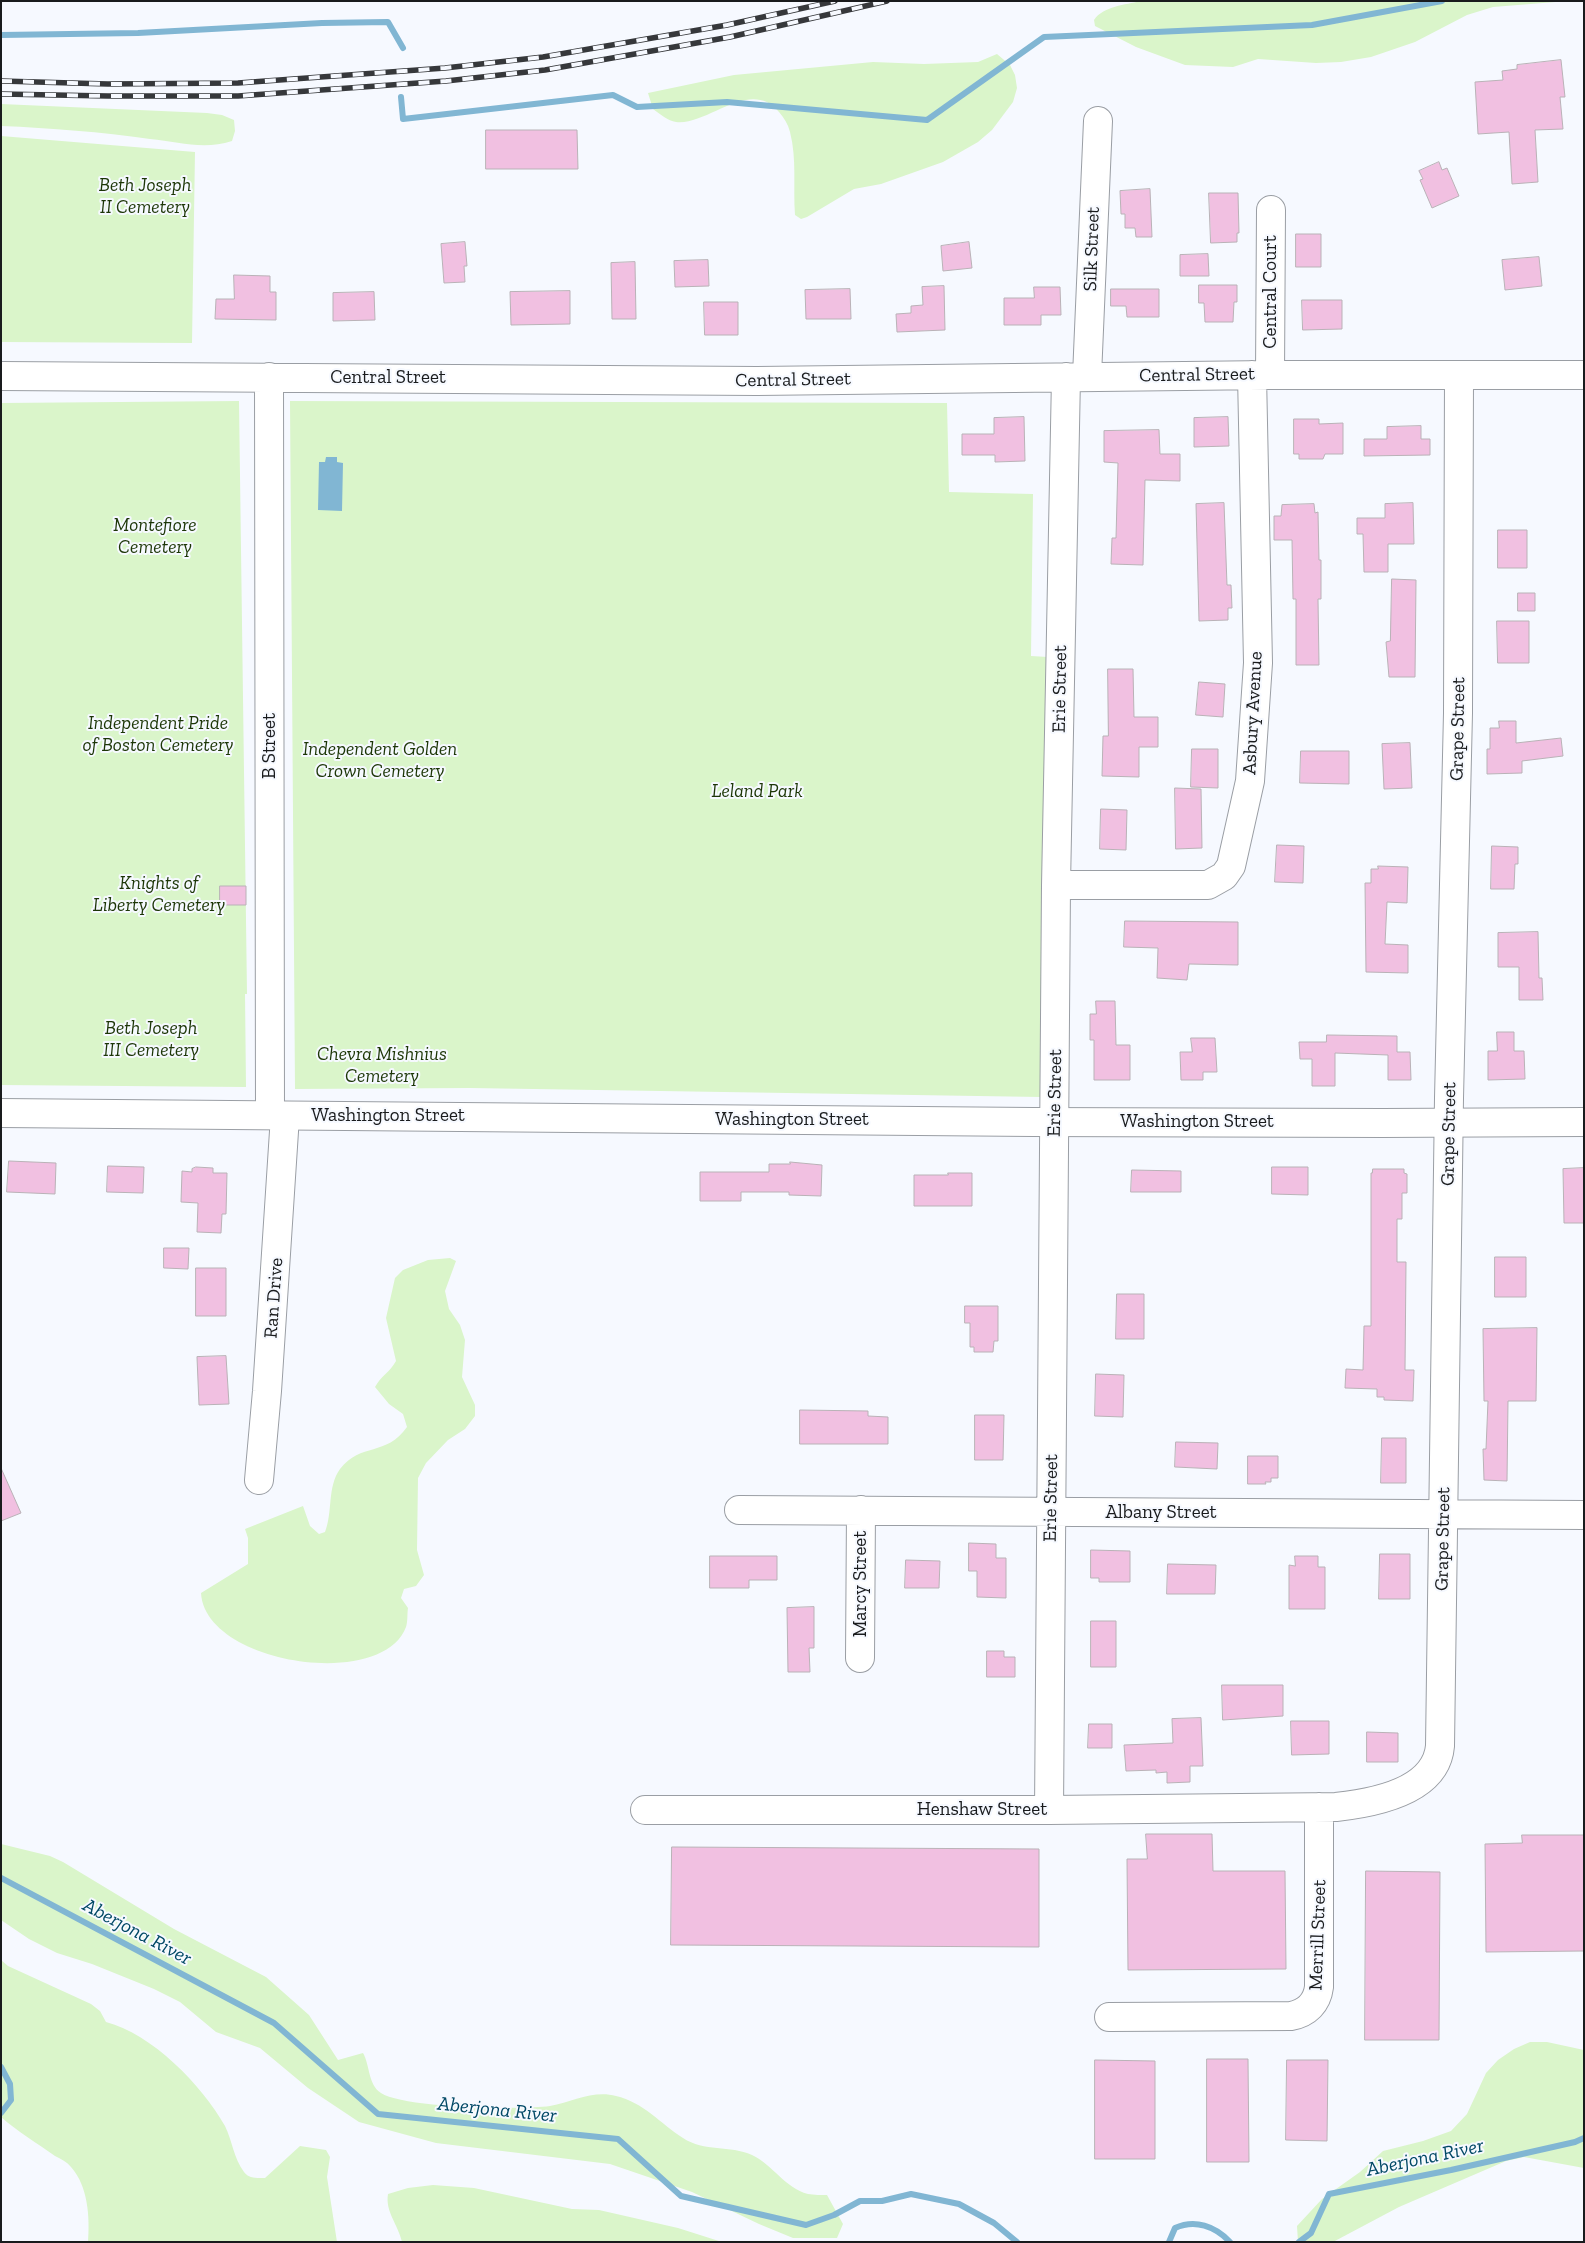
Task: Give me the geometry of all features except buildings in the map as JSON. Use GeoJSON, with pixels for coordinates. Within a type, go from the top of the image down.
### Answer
{"type":"FeatureCollection","features":[{"type":"Feature","properties":{"kind":"street","name":"Silk Street"},"geometry":{"type":"LineString","coordinates":[[1076,377],[1098,122]]}},
{"type":"Feature","properties":{"kind":"street","name":"Central Court"},"geometry":{"type":"LineString","coordinates":[[1261,375],[1271,210]]}},
{"type":"Feature","properties":{"kind":"street","name":"Central Street"},"geometry":{"type":"LineString","coordinates":[[1,376],[756,381],[1261,375],[1584,375]]}},
{"type":"Feature","properties":{"kind":"street","name":"Asbury Avenue"},"geometry":{"type":"LineString","coordinates":[[1056,885],[1208,884],[1224,876],[1231,866],[1250,780],[1258,663],[1261,375]]}},
{"type":"Feature","properties":{"kind":"street","name":"Grape Street"},"geometry":{"type":"LineString","coordinates":[[1319,1807],[1372,1801],[1396,1793],[1424,1777],[1438,1760],[1440,1746],[1448,1123],[1458,713],[1459,375]]}},
{"type":"Feature","properties":{"kind":"street","name":"B Street"},"geometry":{"type":"LineString","coordinates":[[269,377],[278,1116]]}},
{"type":"Feature","properties":{"kind":"street","name":"Erie Street"},"geometry":{"type":"LineString","coordinates":[[1049,1810],[1056,1122],[1056,885],[1076,377]]}},
{"type":"Feature","properties":{"kind":"street","name":"Washington Street"},"geometry":{"type":"LineString","coordinates":[[1,1113],[278,1116],[442,1115],[1056,1122],[1584,1122]]}},
{"type":"Feature","properties":{"kind":"street","name":"Ran Drive"},"geometry":{"type":"LineString","coordinates":[[259,1480],[267,1391],[278,1116]]}},
{"type":"Feature","properties":{"kind":"street","name":"Albany Street"},"geometry":{"type":"LineString","coordinates":[[739,1510],[1584,1515]]}},
{"type":"Feature","properties":{"kind":"street","name":"Marcy Street"},"geometry":{"type":"LineString","coordinates":[[860,1658],[861,1510]]}},
{"type":"Feature","properties":{"kind":"street","name":"Henshaw Street"},"geometry":{"type":"LineString","coordinates":[[645,1810],[1049,1810],[1319,1807]]}},
{"type":"Feature","properties":{"kind":"street","name":"Merrill Street"},"geometry":{"type":"LineString","coordinates":[[1109,2017],[1291,2016],[1302,2013],[1311,2007],[1317,1998],[1319,1987],[1319,1807]]}},
{"type":"Feature","properties":{"kind":"green space"},"geometry":{"type":"Polygon","coordinates":[[[1140,1],[1568,1],[1493,7],[1467,15],[1415,42],[1371,57],[1341,62],[1316,63],[1258,59],[1233,67],[1185,65],[1136,47],[1095,26],[1094,20],[1103,12],[1140,1]]]}},
{"type":"Feature","properties":{"kind":"green space"},"geometry":{"type":"Polygon","coordinates":[[[997,54],[1010,65],[1015,75],[1017,88],[1013,102],[992,130],[978,142],[943,162],[881,184],[854,189],[801,219],[795,215],[794,163],[790,132],[779,112],[768,103],[755,99],[729,105],[702,117],[676,122],[667,119],[653,109],[648,93],[734,75],[873,62],[924,64],[978,62],[997,54]]]}},
{"type":"Feature","properties":{"kind":"green space"},"geometry":{"type":"Polygon","coordinates":[[[1,104],[207,113],[222,115],[234,120],[235,131],[232,141],[222,144],[201,145],[95,132],[1,126],[1,104]]]}},
{"type":"Feature","properties":{"kind":"green space","name":"Beth Joseph II Cemetery"},"geometry":{"type":"Polygon","coordinates":[[[1,136],[195,152],[192,343],[1,342],[1,136]]]}},
{"type":"Feature","properties":{"kind":"green space"},"geometry":{"type":"Polygon","coordinates":[[[239,401],[247,994],[245,994],[246,1087],[1,1085],[1,403],[239,401]]]}},
{"type":"Feature","properties":{"kind":"green space","name":"Leland Park"},"geometry":{"type":"Polygon","coordinates":[[[290,401],[947,403],[949,492],[1033,494],[1031,656],[1048,657],[1041,1097],[470,1088],[295,1089],[290,401]]]}},
{"type":"Feature","properties":{"kind":"green space"},"geometry":{"type":"Polygon","coordinates":[[[450,1258],[456,1261],[445,1291],[449,1309],[460,1325],[465,1340],[462,1377],[475,1405],[475,1416],[465,1429],[448,1440],[426,1463],[418,1478],[417,1550],[424,1575],[416,1586],[404,1589],[401,1598],[408,1608],[406,1627],[390,1647],[364,1659],[332,1663],[296,1661],[261,1652],[231,1637],[210,1617],[201,1593],[248,1564],[248,1538],[245,1529],[303,1506],[310,1526],[319,1534],[325,1532],[333,1484],[340,1469],[356,1455],[391,1442],[407,1427],[403,1414],[389,1404],[375,1387],[396,1361],[386,1318],[395,1278],[403,1270],[428,1260],[450,1258]]]}},
{"type":"Feature","properties":{"kind":"green space"},"geometry":{"type":"Polygon","coordinates":[[[1,1844],[50,1856],[63,1862],[174,1929],[266,1977],[309,2015],[338,2060],[363,2053],[371,2080],[381,2093],[393,2098],[413,2102],[490,2108],[550,2106],[599,2094],[626,2099],[643,2108],[691,2142],[752,2155],[766,2164],[792,2187],[808,2194],[827,2195],[843,2224],[837,2238],[793,2238],[692,2192],[610,2164],[436,2143],[359,2122],[308,2088],[260,2048],[216,2032],[180,2002],[154,1989],[92,1964],[57,1953],[29,1939],[1,1920],[1,1844]]]}},
{"type":"Feature","properties":{"kind":"green space"},"geometry":{"type":"Polygon","coordinates":[[[1,1960],[8,1966],[91,2004],[100,2011],[106,2022],[123,2028],[158,2049],[189,2078],[215,2110],[225,2126],[241,2167],[248,2176],[265,2178],[300,2146],[326,2150],[330,2157],[327,2177],[337,2242],[88,2242],[87,2202],[77,2175],[66,2162],[21,2133],[1,2117],[1,1960]]]}},
{"type":"Feature","properties":{"kind":"green space"},"geometry":{"type":"Polygon","coordinates":[[[1530,2042],[1547,2042],[1584,2050],[1584,2168],[1524,2157],[1506,2161],[1399,2207],[1333,2242],[1298,2242],[1297,2226],[1322,2199],[1360,2172],[1383,2151],[1423,2141],[1451,2131],[1467,2114],[1486,2073],[1498,2060],[1514,2049],[1530,2042]]]}},
{"type":"Feature","properties":{"kind":"green space"},"geometry":{"type":"Polygon","coordinates":[[[433,2185],[474,2188],[572,2209],[599,2210],[678,2228],[722,2242],[402,2242],[388,2207],[388,2194],[408,2188],[433,2185]]]}},
{"type":"Feature","properties":{"kind":"water"},"geometry":{"type":"Polygon","coordinates":[[[326,457],[337,457],[337,462],[343,463],[342,511],[318,510],[319,462],[325,462],[326,457]]]}},
{"type":"Feature","properties":{"kind":"waterway"},"geometry":{"type":"LineString","coordinates":[[401,97],[403,119],[613,95],[637,107],[727,102],[927,120],[1044,37],[1312,25],[1442,1]]}},
{"type":"Feature","properties":{"kind":"waterway"},"geometry":{"type":"LineString","coordinates":[[1,35],[138,33],[322,23],[388,22],[403,48]]}},
{"type":"Feature","properties":{"kind":"waterway","name":"Aberjona River"},"geometry":{"type":"LineString","coordinates":[[1,1878],[274,2023],[378,2114],[618,2139],[681,2196],[806,2225],[834,2215],[860,2201],[882,2201],[911,2194],[959,2204],[994,2223],[1017,2242]]}},
{"type":"Feature","properties":{"kind":"waterway"},"geometry":{"type":"LineString","coordinates":[[1,2067],[10,2084],[11,2100],[1,2113]]}},
{"type":"Feature","properties":{"kind":"waterway","name":"Aberjona River"},"geometry":{"type":"LineString","coordinates":[[1299,2242],[1311,2233],[1329,2194],[1451,2170],[1575,2142],[1584,2138]]}},
{"type":"Feature","properties":{"kind":"waterway","name":"Aberjona River"},"geometry":{"type":"LineString","coordinates":[[1169,2242],[1175,2228],[1190,2224],[1211,2228],[1230,2242]]}},
{"type":"Feature","properties":{"kind":"railway"},"geometry":{"type":"LineString","coordinates":[[1,81],[108,84],[238,83],[445,68],[543,57],[727,25],[835,1]]}},
{"type":"Feature","properties":{"kind":"railway"},"geometry":{"type":"LineString","coordinates":[[1,94],[238,96],[446,81],[545,70],[730,37],[887,1]]}},
{"type":"Feature","properties":{"kind":"park label","name":"Montefiore Cemetery"},"geometry":{"type":"Point","coordinates":[155,537]}},
{"type":"Feature","properties":{"kind":"park label","name":"Independent Pride of Boston Cemetery"},"geometry":{"type":"Point","coordinates":[158,735]}},
{"type":"Feature","properties":{"kind":"park label","name":"Independent Golden Crown Cemetery"},"geometry":{"type":"Point","coordinates":[380,761]}},
{"type":"Feature","properties":{"kind":"park label","name":"Knights of Liberty Cemetery"},"geometry":{"type":"Point","coordinates":[159,895]}},
{"type":"Feature","properties":{"kind":"park label","name":"Beth Joseph III Cemetery"},"geometry":{"type":"Point","coordinates":[151,1040]}},
{"type":"Feature","properties":{"kind":"park label","name":"Chevra Mishnius Cemetery"},"geometry":{"type":"Point","coordinates":[382,1066]}}]}
